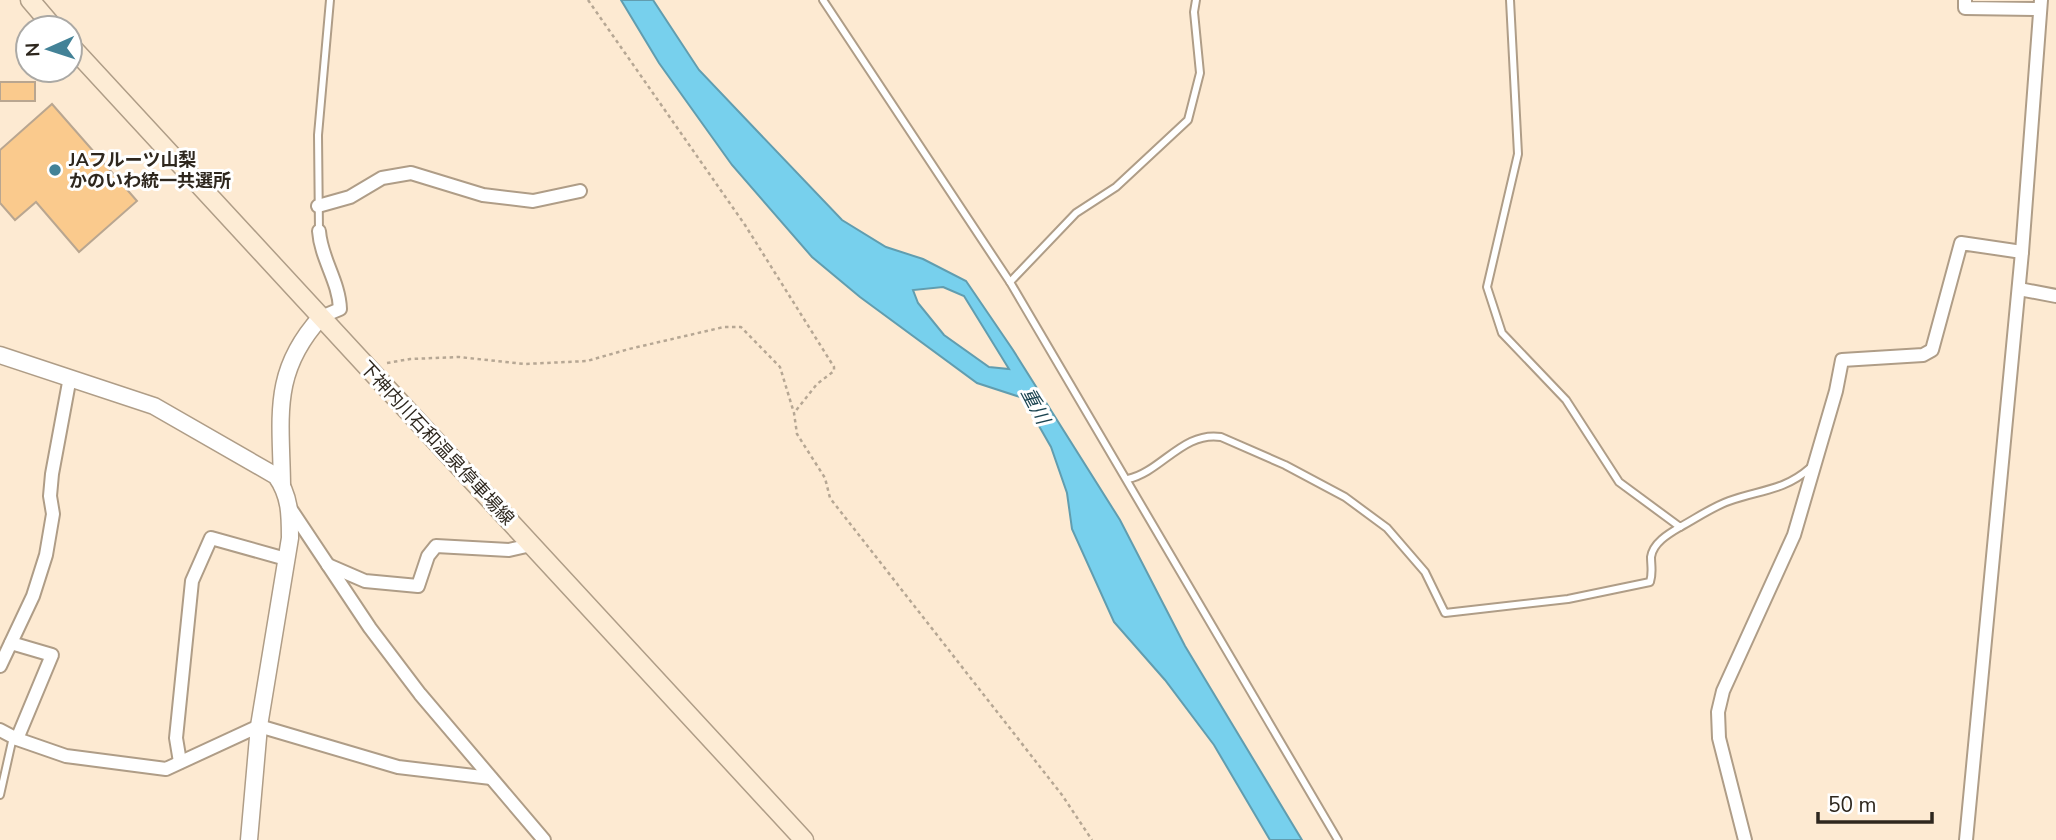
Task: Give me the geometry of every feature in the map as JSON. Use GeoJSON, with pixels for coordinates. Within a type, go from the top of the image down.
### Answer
{"type":"FeatureCollection","features":[{"type":"Feature","properties":{"kind":"main road"},"geometry":{"type":"LineString","coordinates":[[30,0],[42,14]]}},
{"type":"Feature","properties":{"kind":"main road","name":"下神内川石和温泉停車場線"},"geometry":{"type":"LineString","coordinates":[[84,60],[804,840]]}},
{"type":"Feature","properties":{"kind":"street"},"geometry":{"type":"LineString","coordinates":[[1965,0],[1965,8],[2040,4],[2019,289],[1966,840]]}},
{"type":"Feature","properties":{"kind":"street"},"geometry":{"type":"LineString","coordinates":[[318,206],[350,197],[382,178],[411,173],[483,195],[533,201],[580,191]]}},
{"type":"Feature","properties":{"kind":"street"},"geometry":{"type":"LineString","coordinates":[[282,485],[279,416],[285,377],[303,337],[321,317],[340,309],[340,295],[320,243],[319,231]]}},
{"type":"Feature","properties":{"kind":"street"},"geometry":{"type":"LineString","coordinates":[[1745,840],[1719,738],[1718,712],[1723,691],[1794,535],[1842,360],[1923,355],[1932,350],[1961,243],[2022,252]]}},
{"type":"Feature","properties":{"kind":"street"},"geometry":{"type":"LineString","coordinates":[[2019,289],[2056,296]]}},
{"type":"Feature","properties":{"kind":"street"},"geometry":{"type":"LineString","coordinates":[[0,355],[154,406],[276,476],[290,508],[370,628],[420,694],[544,840]]}},
{"type":"Feature","properties":{"kind":"street"},"geometry":{"type":"LineString","coordinates":[[0,666],[33,596],[46,555],[53,514],[50,496],[52,474],[70,377]]}},
{"type":"Feature","properties":{"kind":"street"},"geometry":{"type":"LineString","coordinates":[[249,840],[259,726],[290,538],[290,508]]}},
{"type":"Feature","properties":{"kind":"street"},"geometry":{"type":"LineString","coordinates":[[180,762],[176,738],[188,611],[192,580],[205,548],[211,538],[286,559]]}},
{"type":"Feature","properties":{"kind":"street"},"geometry":{"type":"LineString","coordinates":[[328,565],[365,581],[418,586],[428,556],[436,546],[509,550],[530,545]]}},
{"type":"Feature","properties":{"kind":"street"},"geometry":{"type":"LineString","coordinates":[[11,643],[52,655],[15,738]]}},
{"type":"Feature","properties":{"kind":"street"},"geometry":{"type":"LineString","coordinates":[[0,730],[66,756],[166,769],[259,726],[398,767],[491,778]]}},
{"type":"Feature","properties":{"kind":"lane"},"geometry":{"type":"LineString","coordinates":[[319,231],[318,135],[330,0]]}},
{"type":"Feature","properties":{"kind":"lane"},"geometry":{"type":"LineString","coordinates":[[823,0],[1010,282],[1338,840]]}},
{"type":"Feature","properties":{"kind":"lane"},"geometry":{"type":"LineString","coordinates":[[1010,282],[1076,213],[1116,187],[1188,120],[1200,73],[1194,12],[1196,0]]}},
{"type":"Feature","properties":{"kind":"lane"},"geometry":{"type":"LineString","coordinates":[[1510,0],[1518,154],[1487,287],[1502,333],[1566,400],[1619,482],[1679,527]]}},
{"type":"Feature","properties":{"kind":"lane"},"geometry":{"type":"LineString","coordinates":[[1128,479],[1137,477],[1171,453],[1196,440],[1210,435],[1221,437],[1286,465],[1345,497],[1387,528],[1424,572],[1445,612],[1568,599],[1650,582],[1651,554],[1662,538],[1728,501],[1775,489],[1801,476],[1814,465]]}},
{"type":"Feature","properties":{"kind":"lane"},"geometry":{"type":"LineString","coordinates":[[0,795],[15,738]]}},
{"type":"Feature","properties":{"kind":"path"},"geometry":{"type":"LineString","coordinates":[[588,0],[745,225],[834,367],[831,375],[817,384],[794,413]]}},
{"type":"Feature","properties":{"kind":"path"},"geometry":{"type":"LineString","coordinates":[[372,373],[386,363],[410,359],[459,357],[524,365],[587,361],[724,327],[741,327],[779,367],[794,413],[797,434],[825,478],[830,498],[1062,795],[1092,840]]}},
{"type":"Feature","properties":{"kind":"water","name":"重川"},"geometry":{"type":"Polygon","coordinates":[[[621,0],[653,0],[699,70],[842,220],[886,247],[923,259],[966,281],[1013,350],[1120,520],[1185,646],[1302,840],[1270,840],[1214,745],[1165,680],[1114,622],[1072,529],[1067,493],[1051,447],[1023,398],[977,383],[860,297],[812,257],[732,165],[659,63],[621,0]],[[943,287],[913,290],[918,303],[944,335],[989,367],[1009,369],[964,296],[943,287]]]}},
{"type":"Feature","properties":{"kind":"building"},"geometry":{"type":"Polygon","coordinates":[[[0,82],[35,84],[35,101],[0,101],[0,82]]]}},
{"type":"Feature","properties":{"kind":"building","name":"JAフルーツ山梨 かのいわ統一共選所"},"geometry":{"type":"Polygon","coordinates":[[[52,104],[137,201],[79,252],[36,202],[15,220],[0,203],[0,150],[52,104]]]}},
{"type":"Feature","properties":{"kind":"place","name":"JAフルーツ山梨 かのいわ統一共選所"},"geometry":{"type":"Point","coordinates":[55,170]}}]}
